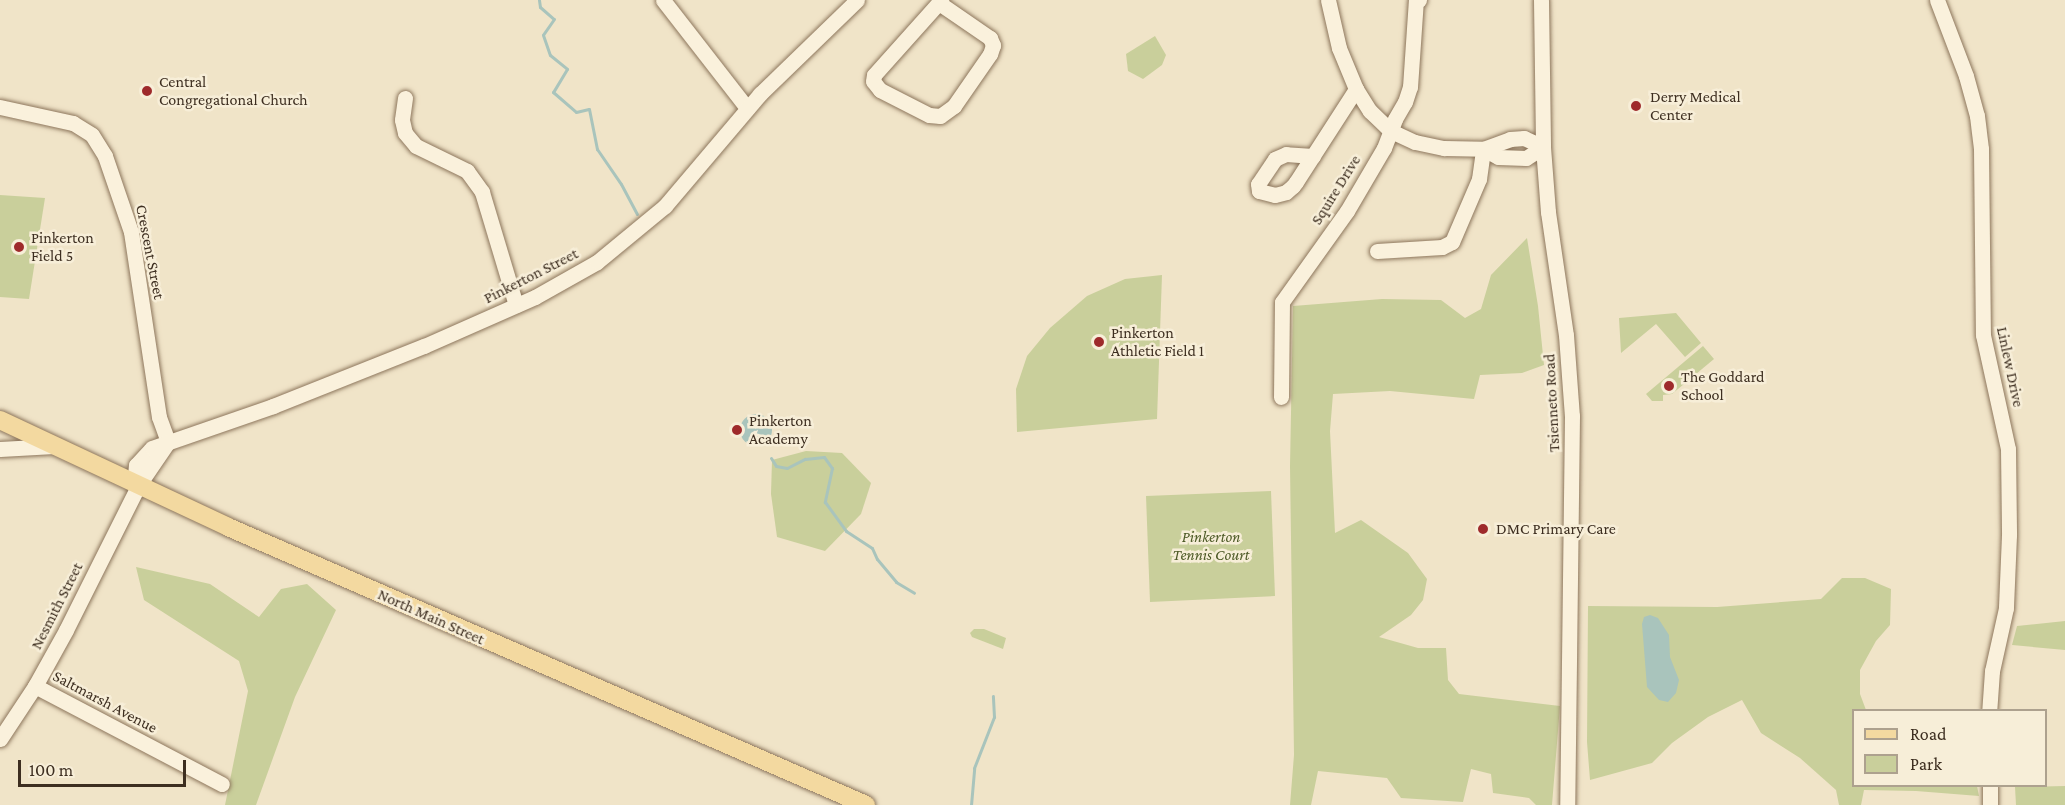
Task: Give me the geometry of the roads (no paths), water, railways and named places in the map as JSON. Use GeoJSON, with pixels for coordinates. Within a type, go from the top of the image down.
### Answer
{"type":"FeatureCollection","features":[{"type":"Feature","properties":{"kind":"main road","name":"North Main Street"},"geometry":{"type":"LineString","coordinates":[[0,420],[138,486],[396,602],[867,805]]}},
{"type":"Feature","properties":{"kind":"street"},"geometry":{"type":"LineString","coordinates":[[663,0],[747,108]]}},
{"type":"Feature","properties":{"kind":"street","name":"Pinkerton Street"},"geometry":{"type":"LineString","coordinates":[[138,486],[135,471],[142,456],[152,448],[317,389],[516,305],[583,271],[651,220],[689,182],[747,108],[858,0]]}},
{"type":"Feature","properties":{"kind":"street"},"geometry":{"type":"LineString","coordinates":[[1328,0],[1339,48],[1356,89],[1370,111],[1391,131],[1415,142],[1431,146],[1483,149],[1510,139],[1524,138],[1543,147]]}},
{"type":"Feature","properties":{"kind":"street","name":"Squire Drive"},"geometry":{"type":"LineString","coordinates":[[1281,397],[1281,309],[1285,295],[1347,211],[1384,148],[1410,87],[1416,0],[1419,0]]}},
{"type":"Feature","properties":{"kind":"street","name":"Tsienneto Road"},"geometry":{"type":"LineString","coordinates":[[1542,0],[1543,147],[1548,221],[1566,335],[1572,416],[1567,805]]}},
{"type":"Feature","properties":{"kind":"street","name":"Linlew Drive"},"geometry":{"type":"LineString","coordinates":[[1936,0],[1966,76],[1977,116],[1982,159],[1983,335],[2008,449],[2009,535],[2006,608],[1991,677],[1989,709]]}},
{"type":"Feature","properties":{"kind":"street"},"geometry":{"type":"LineString","coordinates":[[940,1],[990,38],[993,48],[954,106],[946,113],[936,116],[880,90],[873,81],[874,75],[940,1]]}},
{"type":"Feature","properties":{"kind":"street"},"geometry":{"type":"LineString","coordinates":[[1312,156],[1356,89]]}},
{"type":"Feature","properties":{"kind":"street"},"geometry":{"type":"LineString","coordinates":[[405,98],[402,120],[405,133],[416,146],[467,171],[482,192],[516,305]]}},
{"type":"Feature","properties":{"kind":"street","name":"Crescent Street"},"geometry":{"type":"LineString","coordinates":[[0,107],[73,123],[92,135],[105,156],[131,232],[159,417],[168,442]]}},
{"type":"Feature","properties":{"kind":"street"},"geometry":{"type":"LineString","coordinates":[[1377,251],[1442,248],[1452,242],[1479,179],[1483,149]]}},
{"type":"Feature","properties":{"kind":"street"},"geometry":{"type":"LineString","coordinates":[[0,448],[54,446]]}},
{"type":"Feature","properties":{"kind":"street","name":"Nesmith Street"},"geometry":{"type":"LineString","coordinates":[[0,739],[35,686],[138,486]]}},
{"type":"Feature","properties":{"kind":"street","name":"Saltmarsh Avenue"},"geometry":{"type":"LineString","coordinates":[[35,686],[222,784]]}},
{"type":"Feature","properties":{"kind":"street"},"geometry":{"type":"LineString","coordinates":[[1990,787],[1990,805]]}},
{"type":"Feature","properties":{"kind":"water"},"geometry":{"type":"Polygon","coordinates":[[[756,414],[767,419],[772,430],[767,441],[756,446],[745,441],[740,430],[745,419],[756,414]]]}},
{"type":"Feature","properties":{"kind":"water"},"geometry":{"type":"Polygon","coordinates":[[[1650,615],[1658,618],[1669,635],[1670,657],[1679,680],[1676,693],[1668,702],[1659,700],[1647,687],[1642,624],[1644,617],[1650,615]]]}},
{"type":"Feature","properties":{"kind":"waterway"},"geometry":{"type":"LineString","coordinates":[[539,0],[540,7],[554,19],[543,35],[550,55],[567,69],[553,92],[576,112],[589,109],[597,149],[621,184],[637,214]]}},
{"type":"Feature","properties":{"kind":"waterway"},"geometry":{"type":"LineString","coordinates":[[771,458],[776,466],[787,468],[805,459],[824,457],[832,468],[825,502],[846,531],[872,548],[877,559],[896,582],[914,593]]}},
{"type":"Feature","properties":{"kind":"waterway"},"geometry":{"type":"LineString","coordinates":[[971,805],[974,768],[994,717],[993,696]]}},
{"type":"Feature","properties":{"kind":"place","name":"Central Congregational Church"},"geometry":{"type":"Point","coordinates":[147,91]}},
{"type":"Feature","properties":{"kind":"place","name":"Derry Medical Center"},"geometry":{"type":"Point","coordinates":[1636,106]}},
{"type":"Feature","properties":{"kind":"place","name":"Pinkerton Field 5"},"geometry":{"type":"Point","coordinates":[19,247]}},
{"type":"Feature","properties":{"kind":"place","name":"Pinkerton Athletic Field 1"},"geometry":{"type":"Point","coordinates":[1099,342]}},
{"type":"Feature","properties":{"kind":"place","name":"The Goddard School"},"geometry":{"type":"Point","coordinates":[1669,386]}},
{"type":"Feature","properties":{"kind":"place","name":"Pinkerton Academy"},"geometry":{"type":"Point","coordinates":[737,430]}},
{"type":"Feature","properties":{"kind":"place","name":"DMC Primary Care"},"geometry":{"type":"Point","coordinates":[1483,529]}},
{"type":"Feature","properties":{"kind":"park label","name":"Pinkerton Tennis Court"},"geometry":{"type":"Point","coordinates":[1211,546]}}]}
